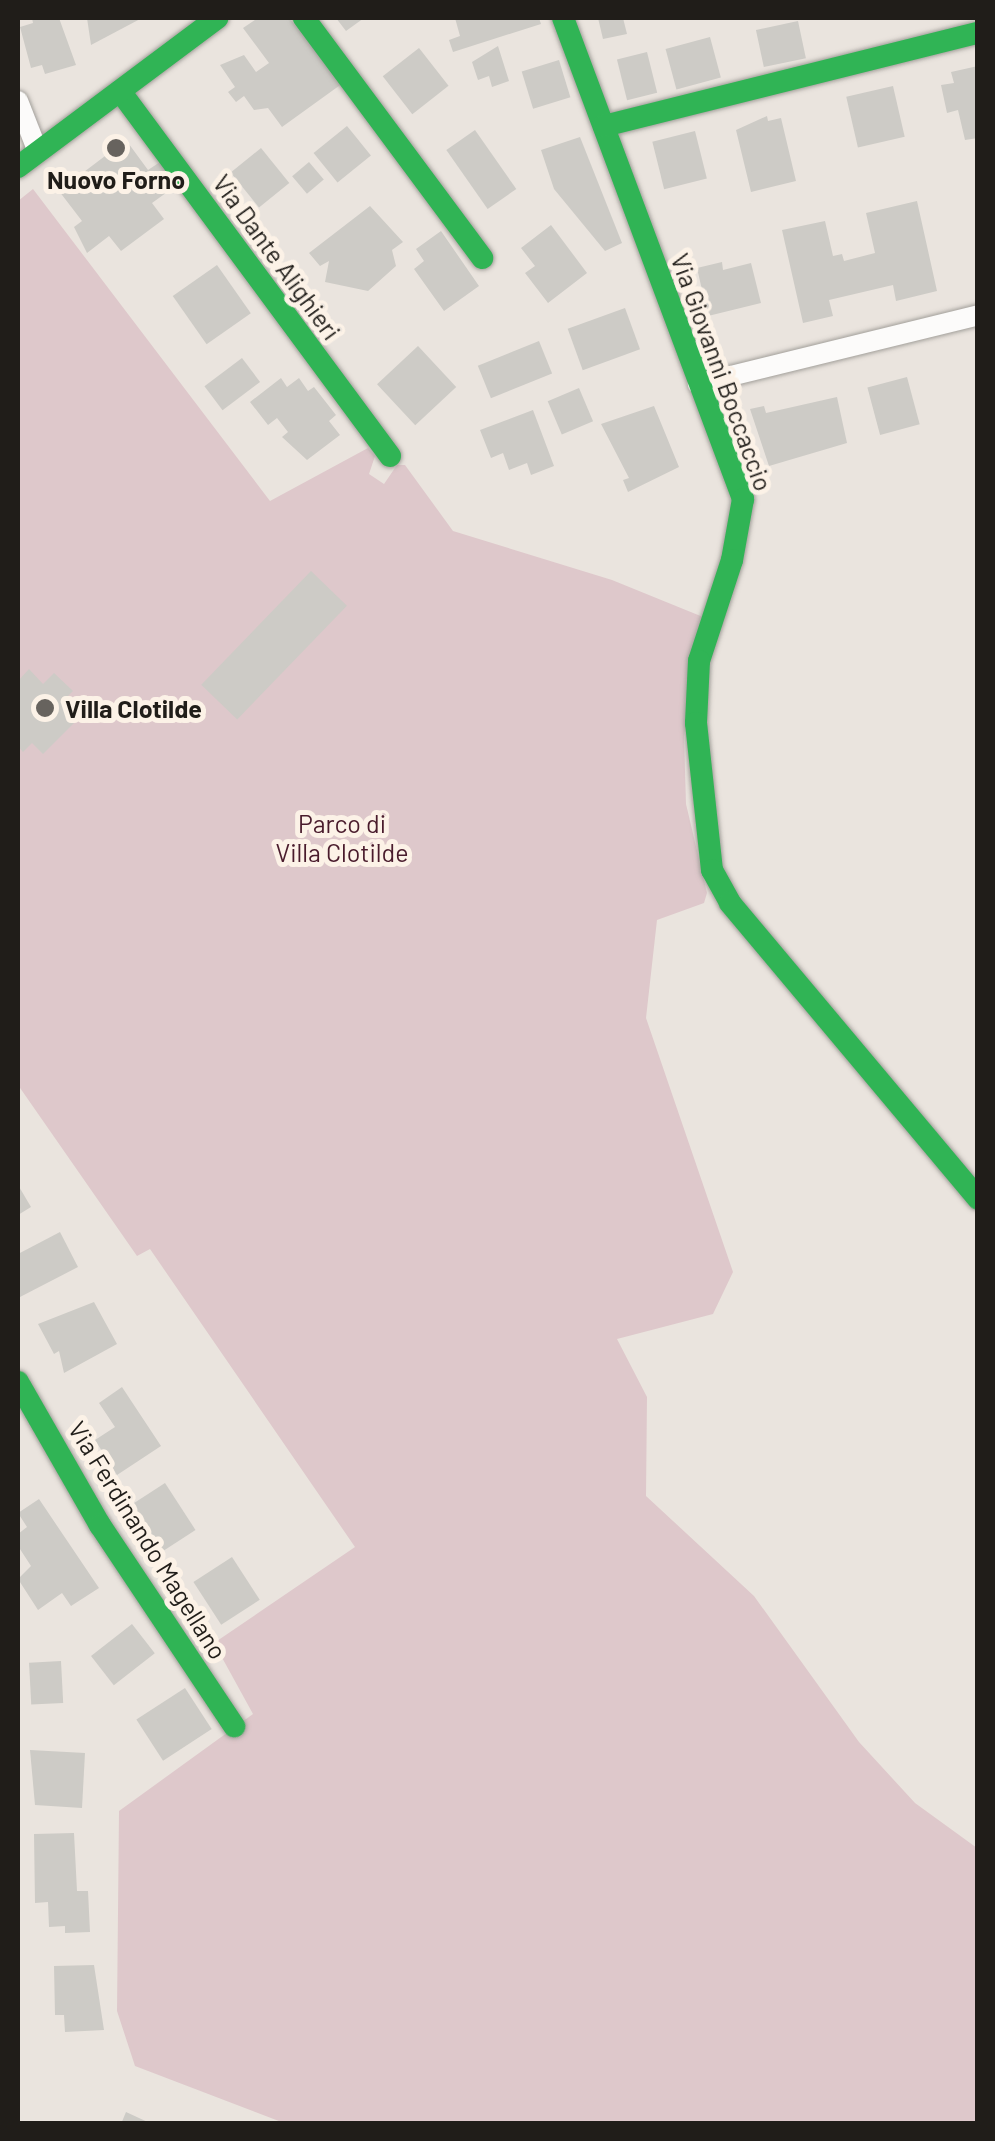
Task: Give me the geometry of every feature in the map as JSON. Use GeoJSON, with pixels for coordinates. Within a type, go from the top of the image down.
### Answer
{"type":"FeatureCollection","features":[{"type":"Feature","properties":{"kind":"street"},"geometry":{"type":"LineString","coordinates":[[18,167],[217,18]]}},
{"type":"Feature","properties":{"kind":"street"},"geometry":{"type":"LineString","coordinates":[[304,18],[482,258]]}},
{"type":"Feature","properties":{"kind":"street","name":"Via Giovanni Boccaccio"},"geometry":{"type":"LineString","coordinates":[[563,18],[743,499],[732,560],[699,661],[696,722],[712,870],[730,903],[978,1199]]}},
{"type":"Feature","properties":{"kind":"street"},"geometry":{"type":"LineString","coordinates":[[604,126],[978,33]]}},
{"type":"Feature","properties":{"kind":"street","name":"Via Dante Alighieri"},"geometry":{"type":"LineString","coordinates":[[120,91],[390,456]]}},
{"type":"Feature","properties":{"kind":"street"},"geometry":{"type":"LineString","coordinates":[[18,101],[38,152]]}},
{"type":"Feature","properties":{"kind":"street"},"geometry":{"type":"LineString","coordinates":[[698,384],[978,315]]}},
{"type":"Feature","properties":{"kind":"street","name":"Via Ferdinando Magellano"},"geometry":{"type":"LineString","coordinates":[[18,1382],[100,1525],[234,1726]]}},
{"type":"Feature","properties":{"kind":"green space","name":"Parco di Villa Clotilde"},"geometry":{"type":"Polygon","coordinates":[[[33,189],[270,501],[368,448],[375,456],[369,474],[384,484],[397,465],[405,465],[453,531],[612,580],[703,617],[684,736],[686,804],[707,893],[704,903],[657,920],[646,1018],[733,1272],[713,1314],[617,1339],[647,1397],[646,1496],[754,1596],[859,1742],[915,1803],[977,1848],[977,2123],[284,2123],[135,2066],[117,2011],[119,1811],[253,1714],[214,1643],[355,1547],[150,1249],[137,1256],[18,1085],[18,201],[33,189]]]}},
{"type":"Feature","properties":{"kind":"building"},"geometry":{"type":"Polygon","coordinates":[[[32,18],[59,18],[76,65],[45,74],[42,65],[31,68],[20,27],[33,23],[32,18]]]}},
{"type":"Feature","properties":{"kind":"building"},"geometry":{"type":"Polygon","coordinates":[[[87,18],[142,18],[91,45],[87,18]]]}},
{"type":"Feature","properties":{"kind":"building"},"geometry":{"type":"Polygon","coordinates":[[[258,18],[289,18],[343,83],[282,127],[268,108],[254,110],[244,96],[236,102],[228,92],[235,87],[220,65],[244,55],[256,72],[269,63],[243,28],[258,18]]]}},
{"type":"Feature","properties":{"kind":"building"},"geometry":{"type":"Polygon","coordinates":[[[336,18],[364,18],[346,31],[336,18]]]}},
{"type":"Feature","properties":{"kind":"building"},"geometry":{"type":"Polygon","coordinates":[[[455,18],[539,18],[541,24],[453,52],[449,40],[460,36],[455,18]]]}},
{"type":"Feature","properties":{"kind":"building"},"geometry":{"type":"Polygon","coordinates":[[[598,18],[623,18],[627,34],[603,39],[598,18]]]}},
{"type":"Feature","properties":{"kind":"building"},"geometry":{"type":"Polygon","coordinates":[[[798,21],[806,58],[764,67],[756,30],[798,21]]]}},
{"type":"Feature","properties":{"kind":"building"},"geometry":{"type":"Polygon","coordinates":[[[710,37],[721,78],[676,89],[666,49],[710,37]]]}},
{"type":"Feature","properties":{"kind":"building"},"geometry":{"type":"Polygon","coordinates":[[[498,46],[509,81],[492,87],[489,76],[478,80],[472,62],[498,46]]]}},
{"type":"Feature","properties":{"kind":"building"},"geometry":{"type":"Polygon","coordinates":[[[419,48],[449,86],[412,114],[383,76],[419,48]]]}},
{"type":"Feature","properties":{"kind":"building"},"geometry":{"type":"Polygon","coordinates":[[[647,52],[657,93],[627,100],[617,59],[647,52]]]}},
{"type":"Feature","properties":{"kind":"building"},"geometry":{"type":"Polygon","coordinates":[[[559,60],[570,97],[533,109],[522,71],[559,60]]]}},
{"type":"Feature","properties":{"kind":"building"},"geometry":{"type":"Polygon","coordinates":[[[978,66],[978,138],[965,140],[958,110],[947,113],[941,85],[954,83],[951,72],[978,66]]]}},
{"type":"Feature","properties":{"kind":"building"},"geometry":{"type":"Polygon","coordinates":[[[893,86],[905,137],[858,147],[846,97],[893,86]]]}},
{"type":"Feature","properties":{"kind":"building"},"geometry":{"type":"Polygon","coordinates":[[[767,116],[768,121],[781,118],[796,181],[751,192],[736,130],[767,116]]]}},
{"type":"Feature","properties":{"kind":"building"},"geometry":{"type":"Polygon","coordinates":[[[347,126],[371,156],[337,183],[314,153],[347,126]]]}},
{"type":"Feature","properties":{"kind":"building"},"geometry":{"type":"Polygon","coordinates":[[[475,130],[516,189],[488,209],[446,150],[475,130]]]}},
{"type":"Feature","properties":{"kind":"building"},"geometry":{"type":"Polygon","coordinates":[[[695,131],[707,179],[664,189],[652,142],[695,131]]]}},
{"type":"Feature","properties":{"kind":"building"},"geometry":{"type":"Polygon","coordinates":[[[580,137],[622,243],[605,251],[554,189],[541,150],[580,137]]]}},
{"type":"Feature","properties":{"kind":"building"},"geometry":{"type":"Polygon","coordinates":[[[126,140],[148,170],[160,162],[177,185],[152,203],[164,219],[121,251],[109,236],[87,253],[74,227],[82,221],[59,191],[126,140]]]}},
{"type":"Feature","properties":{"kind":"building"},"geometry":{"type":"Polygon","coordinates":[[[261,148],[289,183],[259,208],[231,173],[261,148]]]}},
{"type":"Feature","properties":{"kind":"building"},"geometry":{"type":"Polygon","coordinates":[[[309,162],[324,180],[307,194],[292,176],[309,162]]]}},
{"type":"Feature","properties":{"kind":"building"},"geometry":{"type":"Polygon","coordinates":[[[917,201],[937,291],[896,301],[893,285],[829,300],[833,316],[803,323],[782,230],[825,221],[833,256],[842,254],[844,261],[875,253],[866,213],[917,201]]]}},
{"type":"Feature","properties":{"kind":"building"},"geometry":{"type":"Polygon","coordinates":[[[370,206],[403,242],[392,250],[396,266],[368,291],[325,282],[329,261],[320,266],[309,253],[370,206]]]}},
{"type":"Feature","properties":{"kind":"building"},"geometry":{"type":"Polygon","coordinates":[[[551,225],[587,273],[548,303],[525,273],[535,266],[521,248],[551,225]]]}},
{"type":"Feature","properties":{"kind":"building"},"geometry":{"type":"Polygon","coordinates":[[[441,231],[479,286],[444,311],[414,269],[424,261],[416,249],[441,231]]]}},
{"type":"Feature","properties":{"kind":"building"},"geometry":{"type":"Polygon","coordinates":[[[722,262],[723,270],[751,263],[761,303],[708,316],[697,268],[722,262]]]}},
{"type":"Feature","properties":{"kind":"building"},"geometry":{"type":"Polygon","coordinates":[[[217,265],[251,313],[207,344],[173,296],[217,265]]]}},
{"type":"Feature","properties":{"kind":"building"},"geometry":{"type":"Polygon","coordinates":[[[625,308],[640,349],[583,370],[568,329],[625,308]]]}},
{"type":"Feature","properties":{"kind":"building"},"geometry":{"type":"Polygon","coordinates":[[[539,341],[552,373],[491,398],[478,366],[539,341]]]}},
{"type":"Feature","properties":{"kind":"building"},"geometry":{"type":"Polygon","coordinates":[[[418,346],[456,387],[415,425],[377,384],[418,346]]]}},
{"type":"Feature","properties":{"kind":"building"},"geometry":{"type":"Polygon","coordinates":[[[242,358],[260,382],[223,410],[204,386],[242,358]]]}},
{"type":"Feature","properties":{"kind":"building"},"geometry":{"type":"Polygon","coordinates":[[[907,377],[920,424],[880,435],[867,388],[907,377]]]}},
{"type":"Feature","properties":{"kind":"building"},"geometry":{"type":"Polygon","coordinates":[[[281,378],[287,387],[299,378],[308,391],[314,387],[336,415],[329,421],[340,435],[307,460],[282,437],[288,432],[277,418],[268,425],[250,402],[281,378]]]}},
{"type":"Feature","properties":{"kind":"building"},"geometry":{"type":"Polygon","coordinates":[[[579,388],[593,421],[562,434],[548,401],[579,388]]]}},
{"type":"Feature","properties":{"kind":"building"},"geometry":{"type":"Polygon","coordinates":[[[837,397],[847,443],[769,466],[750,409],[764,406],[766,413],[837,397]]]}},
{"type":"Feature","properties":{"kind":"building"},"geometry":{"type":"Polygon","coordinates":[[[654,406],[679,467],[628,492],[623,480],[629,478],[601,424],[654,406]]]}},
{"type":"Feature","properties":{"kind":"building"},"geometry":{"type":"Polygon","coordinates":[[[533,410],[554,466],[531,475],[527,463],[509,470],[503,453],[491,458],[480,430],[533,410]]]}},
{"type":"Feature","properties":{"kind":"building"},"geometry":{"type":"Polygon","coordinates":[[[311,571],[347,606],[237,719],[201,685],[311,571]]]}},
{"type":"Feature","properties":{"kind":"building","name":"Villa Clotilde"},"geometry":{"type":"Polygon","coordinates":[[[29,669],[43,684],[54,673],[73,691],[64,700],[81,716],[43,754],[32,743],[23,752],[18,746],[18,681],[29,669]]]}},
{"type":"Feature","properties":{"kind":"building"},"geometry":{"type":"Polygon","coordinates":[[[18,1185],[31,1207],[18,1215],[18,1185]]]}},
{"type":"Feature","properties":{"kind":"building"},"geometry":{"type":"Polygon","coordinates":[[[60,1232],[78,1267],[20,1297],[18,1254],[60,1232]]]}},
{"type":"Feature","properties":{"kind":"building"},"geometry":{"type":"Polygon","coordinates":[[[94,1302],[117,1344],[64,1373],[59,1351],[54,1354],[38,1324],[94,1302]]]}},
{"type":"Feature","properties":{"kind":"building"},"geometry":{"type":"Polygon","coordinates":[[[122,1387],[161,1446],[117,1475],[95,1440],[115,1427],[99,1403],[122,1387]]]}},
{"type":"Feature","properties":{"kind":"building"},"geometry":{"type":"Polygon","coordinates":[[[165,1483],[195,1530],[162,1552],[131,1505],[165,1483]]]}},
{"type":"Feature","properties":{"kind":"building"},"geometry":{"type":"Polygon","coordinates":[[[39,1499],[99,1588],[71,1606],[62,1593],[38,1610],[18,1579],[31,1566],[18,1546],[18,1534],[27,1527],[18,1513],[39,1499]]]}},
{"type":"Feature","properties":{"kind":"building"},"geometry":{"type":"Polygon","coordinates":[[[232,1557],[260,1600],[221,1625],[193,1582],[232,1557]]]}},
{"type":"Feature","properties":{"kind":"building"},"geometry":{"type":"Polygon","coordinates":[[[132,1624],[155,1653],[114,1685],[91,1656],[132,1624]]]}},
{"type":"Feature","properties":{"kind":"building"},"geometry":{"type":"Polygon","coordinates":[[[61,1661],[63,1703],[31,1705],[29,1663],[61,1661]]]}},
{"type":"Feature","properties":{"kind":"building"},"geometry":{"type":"Polygon","coordinates":[[[185,1688],[212,1729],[163,1761],[136,1720],[185,1688]]]}},
{"type":"Feature","properties":{"kind":"building"},"geometry":{"type":"Polygon","coordinates":[[[30,1750],[85,1753],[82,1808],[35,1805],[30,1750]]]}},
{"type":"Feature","properties":{"kind":"building"},"geometry":{"type":"Polygon","coordinates":[[[74,1833],[77,1891],[88,1891],[90,1932],[65,1933],[65,1926],[49,1927],[48,1902],[35,1903],[34,1834],[74,1833]]]}},
{"type":"Feature","properties":{"kind":"building"},"geometry":{"type":"Polygon","coordinates":[[[94,1965],[104,2030],[65,2032],[64,2015],[55,2015],[54,1966],[94,1965]]]}},
{"type":"Feature","properties":{"kind":"building"},"geometry":{"type":"Polygon","coordinates":[[[126,2112],[152,2124],[121,2124],[126,2112]]]}},
{"type":"Feature","properties":{"kind":"traffic: fast"},"geometry":{"type":"LineString","coordinates":[[18,167],[217,18]]}},
{"type":"Feature","properties":{"kind":"traffic: fast"},"geometry":{"type":"LineString","coordinates":[[304,18],[482,258]]}},
{"type":"Feature","properties":{"kind":"traffic: fast"},"geometry":{"type":"LineString","coordinates":[[563,18],[743,499],[732,560],[699,661],[696,723],[712,870],[730,903],[978,1199]]}},
{"type":"Feature","properties":{"kind":"traffic: fast"},"geometry":{"type":"LineString","coordinates":[[604,126],[978,33]]}},
{"type":"Feature","properties":{"kind":"traffic: fast"},"geometry":{"type":"LineString","coordinates":[[120,91],[390,456]]}},
{"type":"Feature","properties":{"kind":"traffic: fast"},"geometry":{"type":"LineString","coordinates":[[18,1382],[100,1525],[234,1726]]}},
{"type":"Feature","properties":{"kind":"place","name":"Nuovo Forno"},"geometry":{"type":"Point","coordinates":[116,148]}},
{"type":"Feature","properties":{"kind":"place","name":"Villa Clotilde"},"geometry":{"type":"Point","coordinates":[45,708]}}]}
